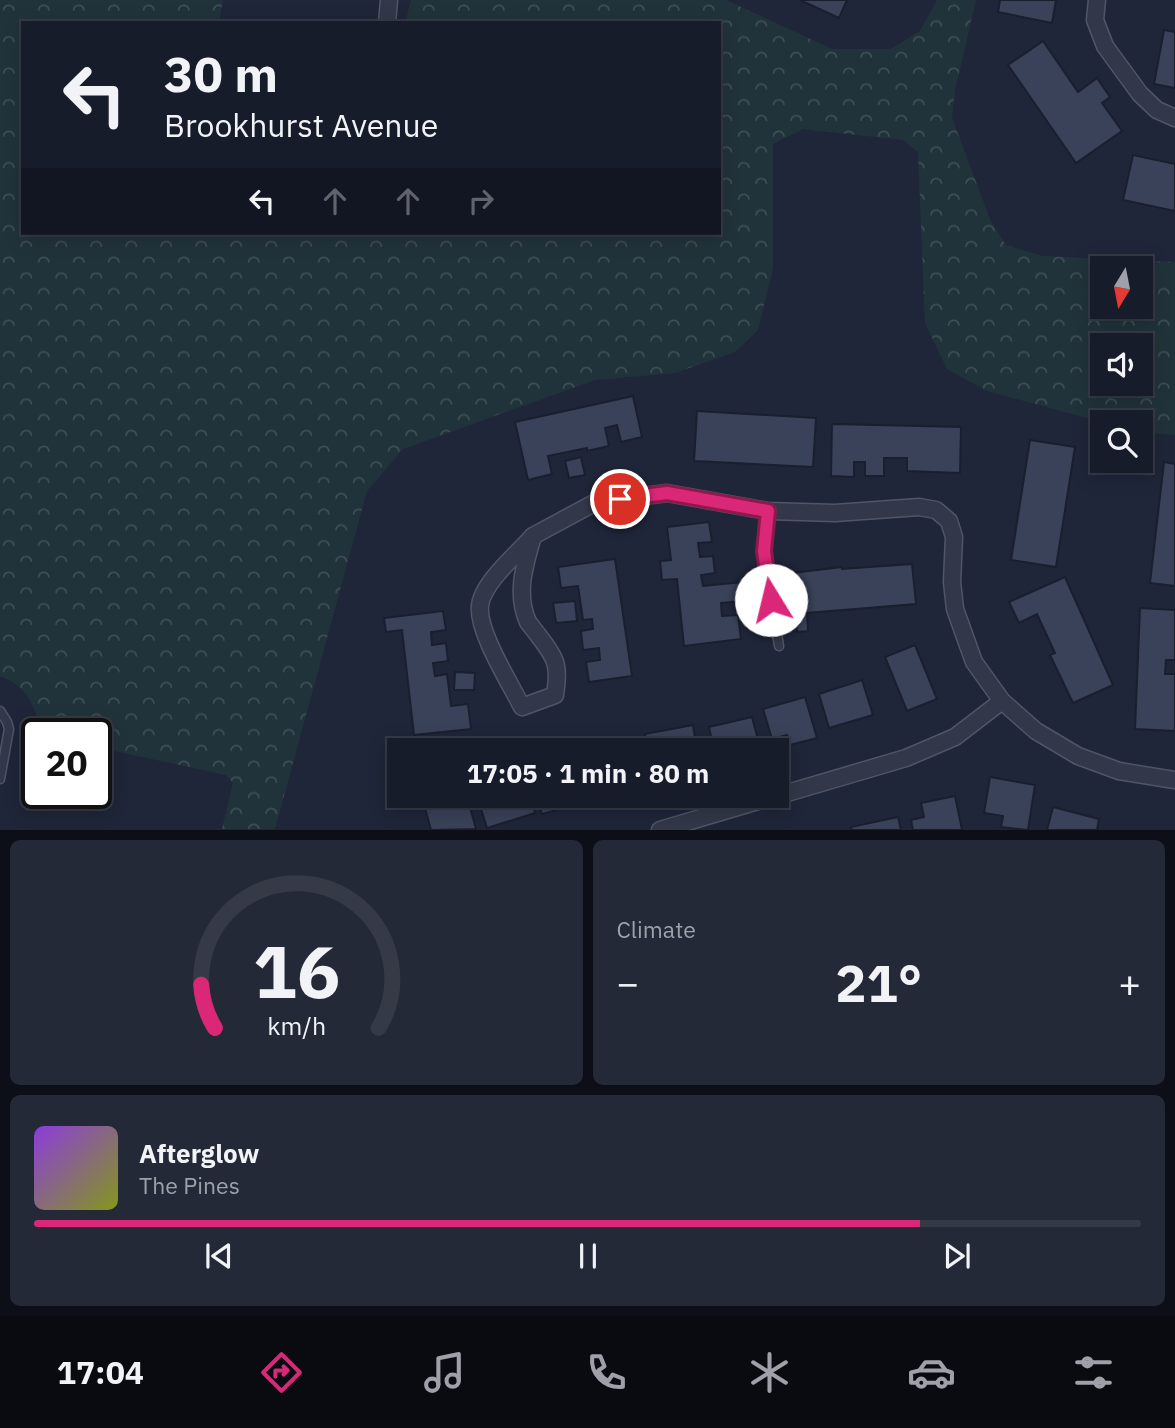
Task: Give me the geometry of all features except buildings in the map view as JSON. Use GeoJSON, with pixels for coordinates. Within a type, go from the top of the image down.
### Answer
{"type":"FeatureCollection","features":[{"type":"Feature","properties":{"kind":"street"},"geometry":{"type":"LineString","coordinates":[[387,21],[389,0]]}},
{"type":"Feature","properties":{"kind":"street"},"geometry":{"type":"LineString","coordinates":[[1097,0],[1095,20],[1105,46],[1140,94],[1157,110],[1175,118]]}},
{"type":"Feature","properties":{"kind":"street"},"geometry":{"type":"LineString","coordinates":[[533,536],[522,574],[523,600],[528,622],[555,657],[558,678],[555,695],[522,707],[484,630],[480,605],[491,582],[533,536],[596,502],[667,493],[768,511],[835,513],[919,507],[936,510],[949,521],[954,537],[952,582],[959,620],[974,662],[1002,701],[1036,731],[1078,756],[1119,771],[1175,780]]}},
{"type":"Feature","properties":{"kind":"street"},"geometry":{"type":"LineString","coordinates":[[789,792],[906,758],[955,737],[1002,701]]}},
{"type":"Feature","properties":{"kind":"street"},"geometry":{"type":"LineString","coordinates":[[660,830],[738,808]]}},
{"type":"Feature","properties":{"kind":"lane"},"geometry":{"type":"LineString","coordinates":[[768,511],[764,551],[779,646]]}},
{"type":"Feature","properties":{"kind":"lane"},"geometry":{"type":"LineString","coordinates":[[0,711],[8,722],[9,729],[0,779]]}},
{"type":"Feature","properties":{"kind":"green space"},"geometry":{"type":"Polygon","coordinates":[[[0,0],[223,0],[219,21],[21,21],[21,235],[721,235],[721,21],[406,21],[411,0],[726,0],[832,49],[891,49],[920,31],[937,0],[976,0],[955,90],[952,118],[991,222],[1006,245],[1042,256],[1090,258],[1090,319],[1153,319],[1153,261],[1175,262],[1175,435],[1153,433],[1153,410],[1090,410],[1090,419],[987,391],[947,369],[925,323],[918,152],[903,140],[803,129],[773,144],[773,268],[758,330],[735,352],[675,373],[595,380],[403,449],[367,491],[275,829],[222,829],[233,783],[226,775],[112,750],[112,718],[37,718],[31,702],[17,685],[0,676],[0,0]]]}},
{"type":"Feature","properties":{"kind":"route"},"geometry":{"type":"LineString","coordinates":[[620,499],[667,493],[768,511],[764,551],[771,600]]}}]}
